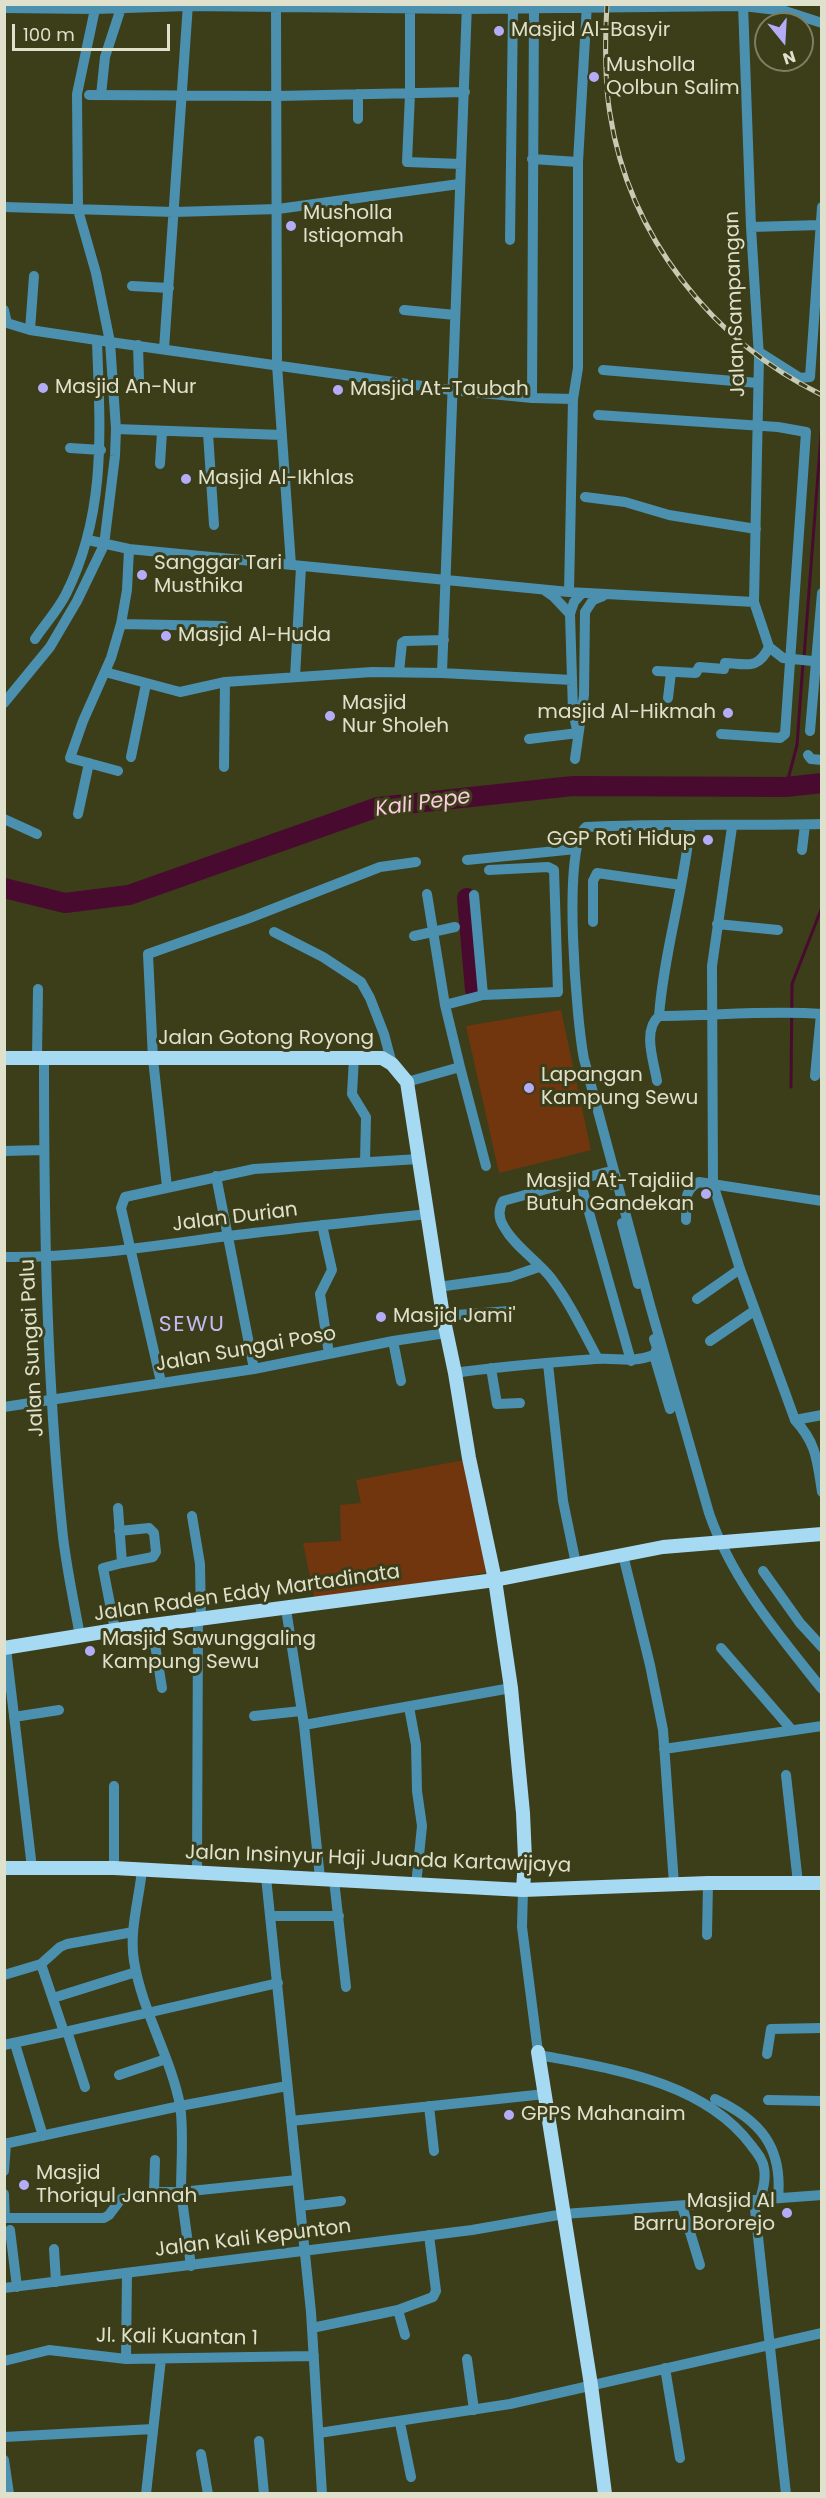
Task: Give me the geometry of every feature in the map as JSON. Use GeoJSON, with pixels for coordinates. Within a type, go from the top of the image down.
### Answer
{"type":"FeatureCollection","features":[{"type":"Feature","properties":{"kind":"main road","name":"Jalan Gotong Royong"},"geometry":{"type":"LineString","coordinates":[[4,1058],[382,1058],[392,1064],[407,1082]]}},
{"type":"Feature","properties":{"kind":"main road"},"geometry":{"type":"LineString","coordinates":[[407,1082],[446,1334],[495,1580],[511,1688],[523,1813],[525,1858],[523,1890]]}},
{"type":"Feature","properties":{"kind":"main road","name":"Jalan Raden Eddy Martadinata"},"geometry":{"type":"LineString","coordinates":[[5,1648],[115,1630],[495,1580],[663,1547],[822,1534]]}},
{"type":"Feature","properties":{"kind":"main road","name":"Jalan Insinyur Haji Juanda Kartawijaya"},"geometry":{"type":"LineString","coordinates":[[4,1868],[114,1868],[523,1890],[708,1883],[822,1883]]}},
{"type":"Feature","properties":{"kind":"main road"},"geometry":{"type":"LineString","coordinates":[[538,2049],[591,2385],[605,2493]]}},
{"type":"Feature","properties":{"kind":"street"},"geometry":{"type":"LineString","coordinates":[[164,349],[188,5]]}},
{"type":"Feature","properties":{"kind":"street"},"geometry":{"type":"LineString","coordinates":[[4,8],[95,9],[188,5],[513,7],[743,5],[785,11],[822,23]]}},
{"type":"Feature","properties":{"kind":"street","name":"Jalan Sampangan"},"geometry":{"type":"LineString","coordinates":[[743,5],[751,227],[759,352],[754,602]]}},
{"type":"Feature","properties":{"kind":"street"},"geometry":{"type":"LineString","coordinates":[[407,6],[410,94],[407,162],[461,164]]}},
{"type":"Feature","properties":{"kind":"street"},"geometry":{"type":"LineString","coordinates":[[532,398],[534,6]]}},
{"type":"Feature","properties":{"kind":"street"},"geometry":{"type":"LineString","coordinates":[[569,592],[573,399],[578,368],[578,162],[587,6]]}},
{"type":"Feature","properties":{"kind":"street"},"geometry":{"type":"LineString","coordinates":[[276,7],[277,365],[296,566],[295,676]]}},
{"type":"Feature","properties":{"kind":"street"},"geometry":{"type":"LineString","coordinates":[[442,673],[467,7]]}},
{"type":"Feature","properties":{"kind":"street"},"geometry":{"type":"LineString","coordinates":[[510,240],[513,7]]}},
{"type":"Feature","properties":{"kind":"street"},"geometry":{"type":"LineString","coordinates":[[101,95],[105,57],[122,8]]}},
{"type":"Feature","properties":{"kind":"street"},"geometry":{"type":"LineString","coordinates":[[4,703],[50,646],[77,601],[104,545],[116,429],[110,342],[96,273],[78,210],[76,94],[95,9]]}},
{"type":"Feature","properties":{"kind":"street"},"geometry":{"type":"LineString","coordinates":[[89,95],[278,96],[465,92]]}},
{"type":"Feature","properties":{"kind":"street"},"geometry":{"type":"LineString","coordinates":[[358,94],[358,119]]}},
{"type":"Feature","properties":{"kind":"street"},"geometry":{"type":"LineString","coordinates":[[532,159],[578,162]]}},
{"type":"Feature","properties":{"kind":"street"},"geometry":{"type":"LineString","coordinates":[[4,207],[174,212],[278,209],[459,184]]}},
{"type":"Feature","properties":{"kind":"street"},"geometry":{"type":"LineString","coordinates":[[759,352],[800,378],[810,377],[821,210]]}},
{"type":"Feature","properties":{"kind":"street"},"geometry":{"type":"LineString","coordinates":[[751,227],[820,225]]}},
{"type":"Feature","properties":{"kind":"street"},"geometry":{"type":"LineString","coordinates":[[30,330],[34,276]]}},
{"type":"Feature","properties":{"kind":"street"},"geometry":{"type":"LineString","coordinates":[[132,286],[169,288]]}},
{"type":"Feature","properties":{"kind":"street"},"geometry":{"type":"LineString","coordinates":[[4,310],[7,323],[30,330],[97,341],[451,390],[532,398],[573,399]]}},
{"type":"Feature","properties":{"kind":"street"},"geometry":{"type":"LineString","coordinates":[[404,310],[455,315]]}},
{"type":"Feature","properties":{"kind":"street"},"geometry":{"type":"LineString","coordinates":[[35,639],[64,597],[88,540],[101,450],[97,341]]}},
{"type":"Feature","properties":{"kind":"street"},"geometry":{"type":"LineString","coordinates":[[138,345],[139,379]]}},
{"type":"Feature","properties":{"kind":"street"},"geometry":{"type":"LineString","coordinates":[[603,370],[758,383]]}},
{"type":"Feature","properties":{"kind":"street"},"geometry":{"type":"LineString","coordinates":[[598,415],[801,430],[807,435],[794,659],[783,737],[721,734]]}},
{"type":"Feature","properties":{"kind":"street"},"geometry":{"type":"LineString","coordinates":[[116,429],[282,435]]}},
{"type":"Feature","properties":{"kind":"street"},"geometry":{"type":"LineString","coordinates":[[160,464],[162,432]]}},
{"type":"Feature","properties":{"kind":"street"},"geometry":{"type":"LineString","coordinates":[[208,433],[214,525]]}},
{"type":"Feature","properties":{"kind":"street"},"geometry":{"type":"LineString","coordinates":[[70,448],[101,450]]}},
{"type":"Feature","properties":{"kind":"street"},"geometry":{"type":"LineString","coordinates":[[585,498],[625,502],[669,515],[756,529]]}},
{"type":"Feature","properties":{"kind":"street"},"geometry":{"type":"LineString","coordinates":[[88,540],[129,549],[544,590],[754,602],[769,647],[783,658],[817,662]]}},
{"type":"Feature","properties":{"kind":"street"},"geometry":{"type":"LineString","coordinates":[[118,771],[72,759],[70,756],[122,624],[127,590],[129,549]]}},
{"type":"Feature","properties":{"kind":"street"},"geometry":{"type":"LineString","coordinates":[[544,590],[570,614]]}},
{"type":"Feature","properties":{"kind":"street"},"geometry":{"type":"LineString","coordinates":[[578,733],[573,711],[570,614],[574,602],[582,593]]}},
{"type":"Feature","properties":{"kind":"street"},"geometry":{"type":"LineString","coordinates":[[575,759],[584,695],[585,612],[593,600],[606,594]]}},
{"type":"Feature","properties":{"kind":"street"},"geometry":{"type":"LineString","coordinates":[[810,731],[822,594]]}},
{"type":"Feature","properties":{"kind":"street"},"geometry":{"type":"LineString","coordinates":[[122,624],[224,626]]}},
{"type":"Feature","properties":{"kind":"street"},"geometry":{"type":"LineString","coordinates":[[399,672],[402,643],[444,640]]}},
{"type":"Feature","properties":{"kind":"street"},"geometry":{"type":"LineString","coordinates":[[657,671],[696,673],[699,667],[724,669],[724,663],[753,664],[764,658],[769,647]]}},
{"type":"Feature","properties":{"kind":"street"},"geometry":{"type":"LineString","coordinates":[[105,672],[180,692],[225,682],[295,676],[399,672],[572,680]]}},
{"type":"Feature","properties":{"kind":"street"},"geometry":{"type":"LineString","coordinates":[[668,698],[671,673]]}},
{"type":"Feature","properties":{"kind":"street"},"geometry":{"type":"LineString","coordinates":[[224,767],[225,682]]}},
{"type":"Feature","properties":{"kind":"street"},"geometry":{"type":"LineString","coordinates":[[131,757],[146,684]]}},
{"type":"Feature","properties":{"kind":"street"},"geometry":{"type":"LineString","coordinates":[[529,739],[578,733]]}},
{"type":"Feature","properties":{"kind":"street"},"geometry":{"type":"LineString","coordinates":[[808,755],[811,759],[822,760]]}},
{"type":"Feature","properties":{"kind":"street"},"geometry":{"type":"LineString","coordinates":[[78,814],[89,763]]}},
{"type":"Feature","properties":{"kind":"street"},"geometry":{"type":"LineString","coordinates":[[4,819],[37,834]]}},
{"type":"Feature","properties":{"kind":"street"},"geometry":{"type":"LineString","coordinates":[[822,824],[732,827],[639,824],[586,826],[579,835],[576,849],[573,906],[578,1025],[584,1059],[696,1470],[719,1542],[740,1581],[776,1632],[822,1689]]}},
{"type":"Feature","properties":{"kind":"street"},"geometry":{"type":"LineString","coordinates":[[802,850],[805,825]]}},
{"type":"Feature","properties":{"kind":"street"},"geometry":{"type":"LineString","coordinates":[[659,1016],[668,944],[687,856],[690,826]]}},
{"type":"Feature","properties":{"kind":"street"},"geometry":{"type":"LineString","coordinates":[[732,827],[712,966],[713,1184],[754,1311],[795,1420],[806,1432],[816,1449],[822,1492]]}},
{"type":"Feature","properties":{"kind":"street"},"geometry":{"type":"LineString","coordinates":[[467,860],[576,849]]}},
{"type":"Feature","properties":{"kind":"street"},"geometry":{"type":"LineString","coordinates":[[167,1187],[153,1059],[147,959],[149,953],[247,920],[380,867],[416,862]]}},
{"type":"Feature","properties":{"kind":"street"},"geometry":{"type":"LineString","coordinates":[[446,1005],[483,995],[558,992],[554,870],[548,867],[489,870]]}},
{"type":"Feature","properties":{"kind":"street"},"geometry":{"type":"LineString","coordinates":[[593,922],[592,881],[597,873],[681,885]]}},
{"type":"Feature","properties":{"kind":"street"},"geometry":{"type":"LineString","coordinates":[[427,894],[446,1005],[486,1166]]}},
{"type":"Feature","properties":{"kind":"street"},"geometry":{"type":"LineString","coordinates":[[474,894],[483,995]]}},
{"type":"Feature","properties":{"kind":"street"},"geometry":{"type":"LineString","coordinates":[[717,924],[778,930]]}},
{"type":"Feature","properties":{"kind":"street"},"geometry":{"type":"LineString","coordinates":[[414,936],[455,927]]}},
{"type":"Feature","properties":{"kind":"street"},"geometry":{"type":"LineString","coordinates":[[274,932],[323,957],[361,982],[384,1034],[392,1064]]}},
{"type":"Feature","properties":{"kind":"street","name":"Jalan Sungai Palu"},"geometry":{"type":"LineString","coordinates":[[38,989],[53,1401],[64,1539],[80,1636]]}},
{"type":"Feature","properties":{"kind":"street"},"geometry":{"type":"LineString","coordinates":[[657,1082],[650,1044],[653,1021],[659,1016],[798,1012],[821,1014],[815,1076]]}},
{"type":"Feature","properties":{"kind":"street"},"geometry":{"type":"LineString","coordinates":[[354,1057],[352,1094],[366,1117],[365,1162]]}},
{"type":"Feature","properties":{"kind":"street"},"geometry":{"type":"LineString","coordinates":[[407,1082],[460,1067]]}},
{"type":"Feature","properties":{"kind":"street"},"geometry":{"type":"LineString","coordinates":[[4,1151],[44,1150]]}},
{"type":"Feature","properties":{"kind":"street"},"geometry":{"type":"LineString","coordinates":[[161,1382],[121,1208],[121,1202],[125,1197],[254,1169],[419,1158]]}},
{"type":"Feature","properties":{"kind":"street"},"geometry":{"type":"LineString","coordinates":[[598,1359],[566,1298],[549,1276],[504,1228],[499,1215],[499,1207],[503,1201],[579,1182],[581,1179],[607,1172],[657,1348],[654,1355],[670,1408]]}},
{"type":"Feature","properties":{"kind":"street"},"geometry":{"type":"LineString","coordinates":[[216,1176],[254,1369]]}},
{"type":"Feature","properties":{"kind":"street"},"geometry":{"type":"LineString","coordinates":[[579,1182],[631,1361]]}},
{"type":"Feature","properties":{"kind":"street"},"geometry":{"type":"LineString","coordinates":[[686,1220],[687,1192],[689,1187],[699,1182],[822,1201]]}},
{"type":"Feature","properties":{"kind":"street","name":"Jalan Durian"},"geometry":{"type":"LineString","coordinates":[[4,1257],[46,1258],[131,1250],[322,1225],[428,1214]]}},
{"type":"Feature","properties":{"kind":"street"},"geometry":{"type":"LineString","coordinates":[[322,1225],[332,1270],[320,1294],[329,1354]]}},
{"type":"Feature","properties":{"kind":"street"},"geometry":{"type":"LineString","coordinates":[[438,1287],[510,1277],[539,1267]]}},
{"type":"Feature","properties":{"kind":"street"},"geometry":{"type":"LineString","coordinates":[[697,1299],[740,1269]]}},
{"type":"Feature","properties":{"kind":"street"},"geometry":{"type":"LineString","coordinates":[[443,1316],[509,1311]]}},
{"type":"Feature","properties":{"kind":"street"},"geometry":{"type":"LineString","coordinates":[[710,1341],[754,1311]]}},
{"type":"Feature","properties":{"kind":"street","name":"Jalan Sungai Poso"},"geometry":{"type":"LineString","coordinates":[[4,1407],[254,1369],[393,1341],[446,1334]]}},
{"type":"Feature","properties":{"kind":"street"},"geometry":{"type":"LineString","coordinates":[[393,1341],[401,1381]]}},
{"type":"Feature","properties":{"kind":"street"},"geometry":{"type":"LineString","coordinates":[[455,1373],[598,1359],[631,1361],[654,1355]]}},
{"type":"Feature","properties":{"kind":"street"},"geometry":{"type":"LineString","coordinates":[[548,1364],[563,1501],[576,1564]]}},
{"type":"Feature","properties":{"kind":"street"},"geometry":{"type":"LineString","coordinates":[[491,1368],[497,1404],[520,1403]]}},
{"type":"Feature","properties":{"kind":"street"},"geometry":{"type":"LineString","coordinates":[[795,1420],[822,1415]]}},
{"type":"Feature","properties":{"kind":"street"},"geometry":{"type":"LineString","coordinates":[[118,1508],[122,1563]]}},
{"type":"Feature","properties":{"kind":"street"},"geometry":{"type":"LineString","coordinates":[[192,1516],[200,1564],[197,1873]]}},
{"type":"Feature","properties":{"kind":"street"},"geometry":{"type":"LineString","coordinates":[[115,1630],[103,1568],[153,1557],[156,1552],[154,1533],[149,1528],[119,1531]]}},
{"type":"Feature","properties":{"kind":"street"},"geometry":{"type":"LineString","coordinates":[[623,1555],[650,1665],[664,1749],[674,1884]]}},
{"type":"Feature","properties":{"kind":"street"},"geometry":{"type":"LineString","coordinates":[[763,1571],[800,1623],[820,1641]]}},
{"type":"Feature","properties":{"kind":"street"},"geometry":{"type":"LineString","coordinates":[[286,1608],[327,1879],[337,1897],[346,1987]]}},
{"type":"Feature","properties":{"kind":"street"},"geometry":{"type":"LineString","coordinates":[[152,1626],[162,1688]]}},
{"type":"Feature","properties":{"kind":"street"},"geometry":{"type":"LineString","coordinates":[[5,1648],[32,1868]]}},
{"type":"Feature","properties":{"kind":"street"},"geometry":{"type":"LineString","coordinates":[[721,1648],[791,1729]]}},
{"type":"Feature","properties":{"kind":"street"},"geometry":{"type":"LineString","coordinates":[[304,1725],[511,1688]]}},
{"type":"Feature","properties":{"kind":"street"},"geometry":{"type":"LineString","coordinates":[[409,1707],[416,1746],[417,1791],[422,1826],[416,1885]]}},
{"type":"Feature","properties":{"kind":"street"},"geometry":{"type":"LineString","coordinates":[[14,1717],[59,1710]]}},
{"type":"Feature","properties":{"kind":"street"},"geometry":{"type":"LineString","coordinates":[[254,1716],[301,1711]]}},
{"type":"Feature","properties":{"kind":"street"},"geometry":{"type":"LineString","coordinates":[[664,1749],[822,1726]]}},
{"type":"Feature","properties":{"kind":"street"},"geometry":{"type":"LineString","coordinates":[[786,1775],[798,1883]]}},
{"type":"Feature","properties":{"kind":"street"},"geometry":{"type":"LineString","coordinates":[[114,1786],[114,1868]]}},
{"type":"Feature","properties":{"kind":"street"},"geometry":{"type":"LineString","coordinates":[[142,1870],[133,1932],[134,1959],[147,2012],[166,2060],[180,2106],[181,2192],[191,2266]]}},
{"type":"Feature","properties":{"kind":"street"},"geometry":{"type":"LineString","coordinates":[[266,1876],[305,2249],[322,2493]]}},
{"type":"Feature","properties":{"kind":"street"},"geometry":{"type":"LineString","coordinates":[[707,1935],[708,1883]]}},
{"type":"Feature","properties":{"kind":"street"},"geometry":{"type":"LineString","coordinates":[[523,1890],[522,1927],[538,2049],[614,2069],[719,2105],[751,2123],[780,2175],[766,2199]]}},
{"type":"Feature","properties":{"kind":"street"},"geometry":{"type":"LineString","coordinates":[[271,1916],[339,1913]]}},
{"type":"Feature","properties":{"kind":"street"},"geometry":{"type":"LineString","coordinates":[[4,1975],[41,1964],[60,1947],[67,1944],[133,1932]]}},
{"type":"Feature","properties":{"kind":"street"},"geometry":{"type":"LineString","coordinates":[[41,1964],[85,2087]]}},
{"type":"Feature","properties":{"kind":"street"},"geometry":{"type":"LineString","coordinates":[[53,1998],[136,1972]]}},
{"type":"Feature","properties":{"kind":"street"},"geometry":{"type":"LineString","coordinates":[[43,2136],[10,2044],[278,1983]]}},
{"type":"Feature","properties":{"kind":"street"},"geometry":{"type":"LineString","coordinates":[[766,2054],[771,2029],[822,2028]]}},
{"type":"Feature","properties":{"kind":"street"},"geometry":{"type":"LineString","coordinates":[[119,2075],[166,2060]]}},
{"type":"Feature","properties":{"kind":"street"},"geometry":{"type":"LineString","coordinates":[[4,2171],[5,2144],[180,2106],[287,2086]]}},
{"type":"Feature","properties":{"kind":"street"},"geometry":{"type":"LineString","coordinates":[[291,2121],[545,2094]]}},
{"type":"Feature","properties":{"kind":"street"},"geometry":{"type":"LineString","coordinates":[[768,2100],[822,2101]]}},
{"type":"Feature","properties":{"kind":"street"},"geometry":{"type":"LineString","coordinates":[[719,2105],[733,2125],[767,2154]]}},
{"type":"Feature","properties":{"kind":"street"},"geometry":{"type":"LineString","coordinates":[[429,2106],[434,2151]]}},
{"type":"Feature","properties":{"kind":"street"},"geometry":{"type":"LineString","coordinates":[[767,2154],[765,2178],[769,2344],[786,2493]]}},
{"type":"Feature","properties":{"kind":"street"},"geometry":{"type":"LineString","coordinates":[[154,2192],[155,2160]]}},
{"type":"Feature","properties":{"kind":"street"},"geometry":{"type":"LineString","coordinates":[[4,2194],[5,2218],[104,2218],[122,2199],[154,2192],[181,2192],[297,2180]]}},
{"type":"Feature","properties":{"kind":"street","name":"Jalan Kali Kepunton"},"geometry":{"type":"LineString","coordinates":[[4,2288],[429,2235],[564,2214],[822,2195]]}},
{"type":"Feature","properties":{"kind":"street"},"geometry":{"type":"LineString","coordinates":[[300,2206],[341,2201]]}},
{"type":"Feature","properties":{"kind":"street"},"geometry":{"type":"LineString","coordinates":[[682,2206],[700,2265]]}},
{"type":"Feature","properties":{"kind":"street"},"geometry":{"type":"LineString","coordinates":[[10,2230],[17,2287]]}},
{"type":"Feature","properties":{"kind":"street"},"geometry":{"type":"LineString","coordinates":[[312,2328],[398,2310],[421,2303],[436,2294],[429,2235]]}},
{"type":"Feature","properties":{"kind":"street"},"geometry":{"type":"LineString","coordinates":[[54,2249],[56,2282]]}},
{"type":"Feature","properties":{"kind":"street"},"geometry":{"type":"LineString","coordinates":[[126,2359],[127,2273]]}},
{"type":"Feature","properties":{"kind":"street"},"geometry":{"type":"LineString","coordinates":[[398,2310],[405,2335]]}},
{"type":"Feature","properties":{"kind":"street"},"geometry":{"type":"LineString","coordinates":[[319,2433],[537,2399],[822,2333]]}},
{"type":"Feature","properties":{"kind":"street","name":"Jl. Kali Kuantan 1"},"geometry":{"type":"LineString","coordinates":[[4,2361],[49,2350],[126,2359],[314,2356]]}},
{"type":"Feature","properties":{"kind":"street"},"geometry":{"type":"LineString","coordinates":[[146,2493],[161,2359]]}},
{"type":"Feature","properties":{"kind":"street"},"geometry":{"type":"LineString","coordinates":[[467,2359],[474,2410]]}},
{"type":"Feature","properties":{"kind":"street"},"geometry":{"type":"LineString","coordinates":[[664,2368],[680,2458]]}},
{"type":"Feature","properties":{"kind":"street"},"geometry":{"type":"LineString","coordinates":[[400,2422],[411,2477]]}},
{"type":"Feature","properties":{"kind":"street"},"geometry":{"type":"LineString","coordinates":[[4,2437],[153,2429]]}},
{"type":"Feature","properties":{"kind":"street"},"geometry":{"type":"LineString","coordinates":[[259,2441],[264,2493]]}},
{"type":"Feature","properties":{"kind":"street"},"geometry":{"type":"LineString","coordinates":[[201,2454],[208,2493]]}},
{"type":"Feature","properties":{"kind":"street"},"geometry":{"type":"LineString","coordinates":[[4,2460],[9,2493]]}},
{"type":"Feature","properties":{"kind":"shaded area","name":"Lapangan Kampung Sewu"},"geometry":{"type":"Polygon","coordinates":[[[561,1010],[591,1150],[499,1173],[466,1026],[561,1010]]]}},
{"type":"Feature","properties":{"kind":"shaded area"},"geometry":{"type":"Polygon","coordinates":[[[465,1460],[490,1572],[315,1600],[303,1543],[341,1541],[340,1505],[361,1503],[356,1480],[465,1460]]]}},
{"type":"Feature","properties":{"kind":"waterway"},"geometry":{"type":"LineString","coordinates":[[804,657],[822,422]]}},
{"type":"Feature","properties":{"kind":"waterway"},"geometry":{"type":"LineString","coordinates":[[786,787],[797,745],[803,663]]}},
{"type":"Feature","properties":{"kind":"waterway","name":"Kali Pepe"},"geometry":{"type":"LineString","coordinates":[[4,888],[65,903],[129,895],[378,807],[573,786],[786,787],[822,783]]}},
{"type":"Feature","properties":{"kind":"waterway"},"geometry":{"type":"LineString","coordinates":[[467,898],[475,990]]}},
{"type":"Feature","properties":{"kind":"waterway"},"geometry":{"type":"LineString","coordinates":[[791,1087],[792,984],[822,907]]}},
{"type":"Feature","properties":{"kind":"railway"},"geometry":{"type":"LineString","coordinates":[[607,4],[606,59],[610,114],[620,159],[636,202],[656,242],[682,280],[712,315],[745,345],[782,372],[822,395]]}},
{"type":"Feature","properties":{"kind":"place","name":"Masjid Al-Basyir"},"geometry":{"type":"Point","coordinates":[499,31]}},
{"type":"Feature","properties":{"kind":"place","name":"Musholla Qolbun Salim"},"geometry":{"type":"Point","coordinates":[594,77]}},
{"type":"Feature","properties":{"kind":"place","name":"Musholla Istiqomah"},"geometry":{"type":"Point","coordinates":[291,226]}},
{"type":"Feature","properties":{"kind":"place","name":"Masjid An-Nur"},"geometry":{"type":"Point","coordinates":[43,388]}},
{"type":"Feature","properties":{"kind":"place","name":"Masjid At-Taubah"},"geometry":{"type":"Point","coordinates":[338,390]}},
{"type":"Feature","properties":{"kind":"place","name":"Masjid Al-Ikhlas"},"geometry":{"type":"Point","coordinates":[186,479]}},
{"type":"Feature","properties":{"kind":"place","name":"Sanggar Tari Musthika"},"geometry":{"type":"Point","coordinates":[142,575]}},
{"type":"Feature","properties":{"kind":"place","name":"Masjid Al-Huda"},"geometry":{"type":"Point","coordinates":[166,636]}},
{"type":"Feature","properties":{"kind":"place","name":"masjid Al-Hikmah"},"geometry":{"type":"Point","coordinates":[728,713]}},
{"type":"Feature","properties":{"kind":"place","name":"Masjid Nur Sholeh"},"geometry":{"type":"Point","coordinates":[330,716]}},
{"type":"Feature","properties":{"kind":"place","name":"GGP Roti Hidup"},"geometry":{"type":"Point","coordinates":[708,840]}},
{"type":"Feature","properties":{"kind":"place","name":"Lapangan Kampung Sewu"},"geometry":{"type":"Point","coordinates":[529,1088]}},
{"type":"Feature","properties":{"kind":"place","name":"Masjid At-Tajdiid Butuh Gandekan"},"geometry":{"type":"Point","coordinates":[706,1194]}},
{"type":"Feature","properties":{"kind":"place","name":"Masjid Jami'"},"geometry":{"type":"Point","coordinates":[381,1317]}},
{"type":"Feature","properties":{"kind":"place","name":"Masjid Sawunggaling Kampung Sewu"},"geometry":{"type":"Point","coordinates":[90,1651]}},
{"type":"Feature","properties":{"kind":"place","name":"GPPS Mahanaim"},"geometry":{"type":"Point","coordinates":[509,2115]}},
{"type":"Feature","properties":{"kind":"place","name":"Masjid Thoriqul Jannah"},"geometry":{"type":"Point","coordinates":[24,2185]}},
{"type":"Feature","properties":{"kind":"place","name":"Masjid Al Barru Bororejo"},"geometry":{"type":"Point","coordinates":[787,2213]}},
{"type":"Feature","properties":{"kind":"district","name":"SEWU"},"geometry":{"type":"Point","coordinates":[192,1325]}}]}
